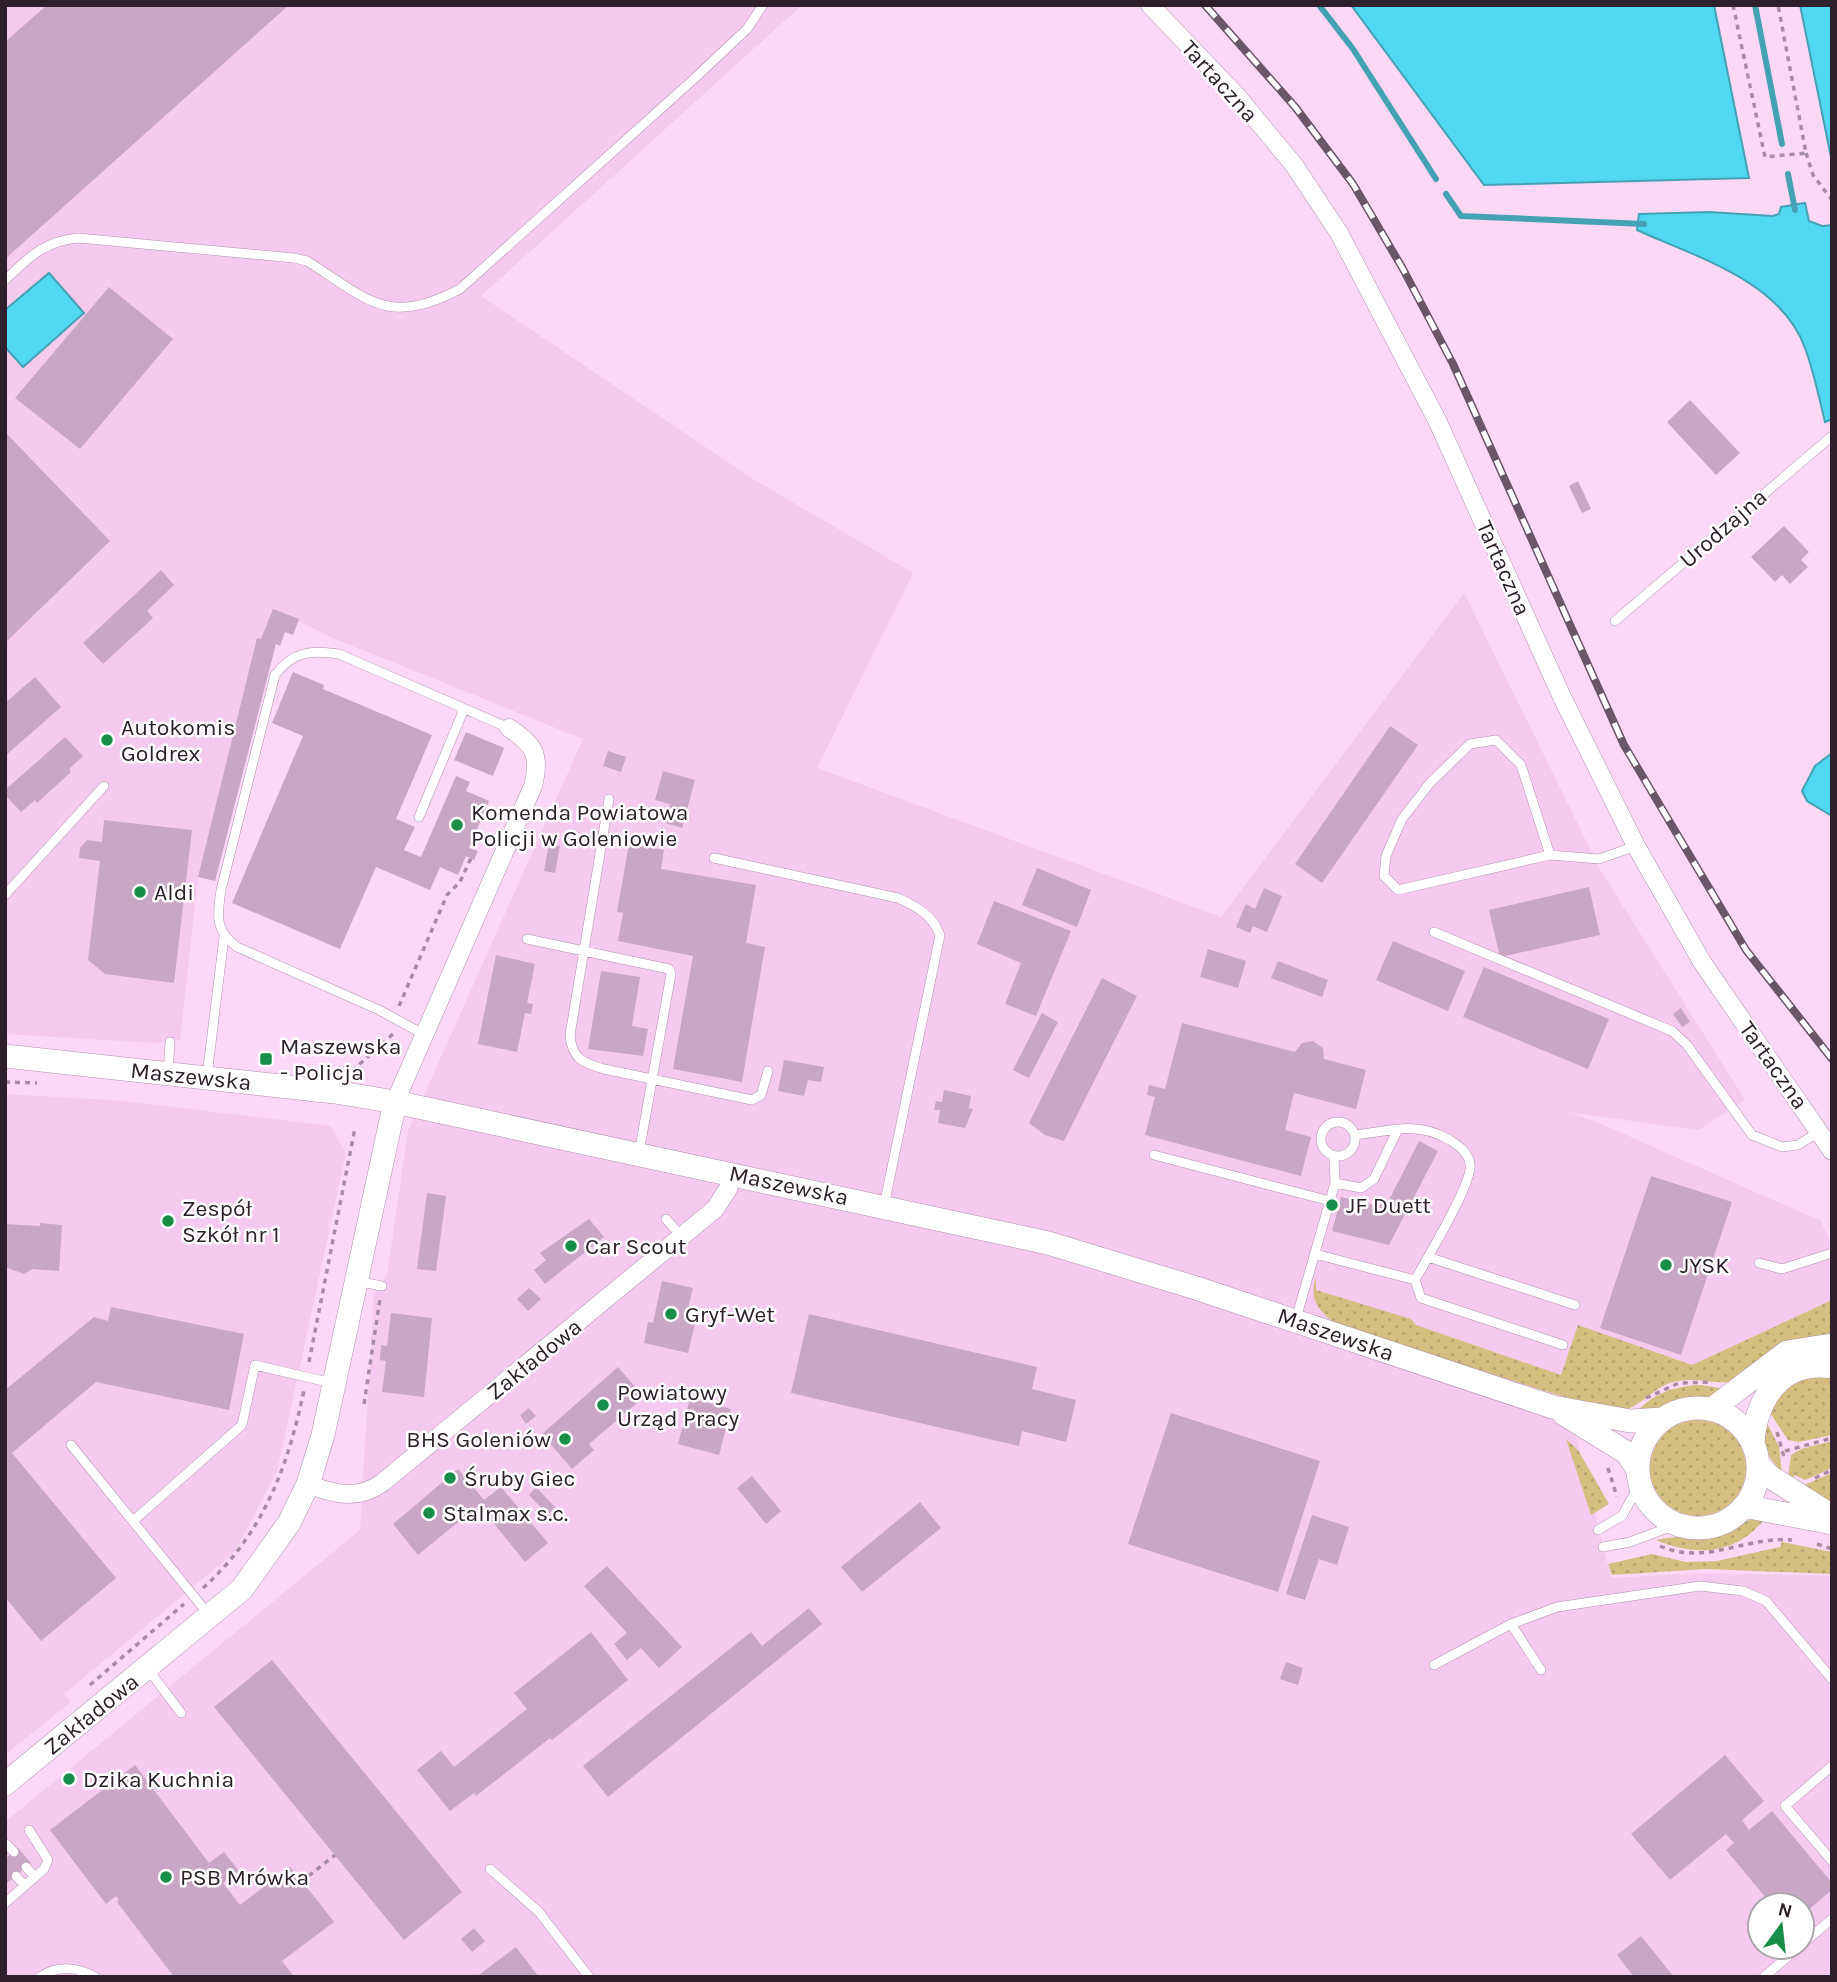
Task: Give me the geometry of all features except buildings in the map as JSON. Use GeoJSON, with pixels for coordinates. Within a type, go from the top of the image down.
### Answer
{"type":"FeatureCollection","features":[{"type":"Feature","properties":{"kind":"street","name":"Tartaczna"},"geometry":{"type":"LineString","coordinates":[[1150,5],[1236,95],[1294,165],[1339,233],[1437,420],[1562,697],[1636,846],[1702,962],[1832,1151]]}},
{"type":"Feature","properties":{"kind":"street"},"geometry":{"type":"LineString","coordinates":[[395,1102],[533,786],[537,770],[535,755],[527,740],[509,727]]}},
{"type":"Feature","properties":{"kind":"street","name":"Maszewska"},"geometry":{"type":"LineString","coordinates":[[5,1056],[335,1092],[395,1102],[884,1206],[1048,1243],[1553,1406],[1630,1421],[1663,1419]]}},
{"type":"Feature","properties":{"kind":"street","name":"Zakładowa"},"geometry":{"type":"LineString","coordinates":[[5,1784],[242,1589],[289,1523],[308,1484],[323,1435],[395,1102]]}},
{"type":"Feature","properties":{"kind":"street","name":"Zakładowa"},"geometry":{"type":"LineString","coordinates":[[308,1484],[331,1492],[358,1495],[382,1483],[682,1237],[721,1202],[732,1173]]}},
{"type":"Feature","properties":{"kind":"street"},"geometry":{"type":"LineString","coordinates":[[1712,1409],[1787,1352],[1832,1345]]}},
{"type":"Feature","properties":{"kind":"street"},"geometry":{"type":"LineString","coordinates":[[1832,1367],[1817,1365],[1797,1369],[1772,1386],[1759,1406],[1755,1453],[1756,1482],[1744,1507],[1733,1516],[1714,1525],[1692,1527],[1678,1524],[1655,1509],[1639,1477],[1647,1436],[1663,1419],[1686,1409],[1712,1409],[1740,1425],[1755,1453],[1769,1476],[1832,1516]]}},
{"type":"Feature","properties":{"kind":"street","name":"Maszewska"},"geometry":{"type":"LineString","coordinates":[[1553,1406],[1627,1453],[1639,1477]]}},
{"type":"Feature","properties":{"kind":"street"},"geometry":{"type":"LineString","coordinates":[[1744,1507],[1832,1523]]}},
{"type":"Feature","properties":{"kind":"lane"},"geometry":{"type":"LineString","coordinates":[[5,280],[39,248],[56,240],[78,237],[294,258],[307,261],[383,307],[414,309],[438,301],[460,289],[686,86],[747,29],[763,5]]}},
{"type":"Feature","properties":{"kind":"lane","name":"Urodzajna"},"geometry":{"type":"LineString","coordinates":[[1615,621],[1832,436]]}},
{"type":"Feature","properties":{"kind":"lane"},"geometry":{"type":"LineString","coordinates":[[423,1034],[237,947],[224,937],[216,918],[275,675],[285,661],[300,653],[317,651],[339,654],[509,727]]}},
{"type":"Feature","properties":{"kind":"lane"},"geometry":{"type":"LineString","coordinates":[[419,817],[464,709]]}},
{"type":"Feature","properties":{"kind":"lane"},"geometry":{"type":"LineString","coordinates":[[1550,855],[1521,765],[1496,740],[1470,744],[1430,783],[1402,819],[1386,856],[1384,876],[1398,890],[1550,855],[1599,859],[1636,846]]}},
{"type":"Feature","properties":{"kind":"lane"},"geometry":{"type":"LineString","coordinates":[[5,895],[104,786]]}},
{"type":"Feature","properties":{"kind":"lane"},"geometry":{"type":"LineString","coordinates":[[609,799],[570,1035],[574,1055],[581,1062],[757,1099],[761,1095],[768,1070]]}},
{"type":"Feature","properties":{"kind":"lane"},"geometry":{"type":"LineString","coordinates":[[714,858],[898,898],[922,909],[935,922],[940,935],[938,949],[884,1206]]}},
{"type":"Feature","properties":{"kind":"lane"},"geometry":{"type":"LineString","coordinates":[[1434,932],[1672,1031],[1686,1045],[1752,1135],[1783,1147],[1798,1145],[1820,1131]]}},
{"type":"Feature","properties":{"kind":"lane"},"geometry":{"type":"LineString","coordinates":[[207,1077],[224,937]]}},
{"type":"Feature","properties":{"kind":"lane"},"geometry":{"type":"LineString","coordinates":[[527,939],[669,969],[671,974],[639,1153]]}},
{"type":"Feature","properties":{"kind":"lane"},"geometry":{"type":"LineString","coordinates":[[168,1073],[170,1042]]}},
{"type":"Feature","properties":{"kind":"lane"},"geometry":{"type":"LineString","coordinates":[[1296,1321],[1335,1183],[1334,1156],[1321,1143],[1326,1127],[1343,1122],[1355,1135],[1354,1144],[1348,1153],[1334,1156]]}},
{"type":"Feature","properties":{"kind":"lane"},"geometry":{"type":"LineString","coordinates":[[1355,1135],[1418,1127],[1448,1139],[1467,1153],[1471,1167],[1466,1185],[1415,1280],[1421,1298],[1563,1345]]}},
{"type":"Feature","properties":{"kind":"lane"},"geometry":{"type":"LineString","coordinates":[[1335,1183],[1361,1188],[1374,1179],[1398,1129]]}},
{"type":"Feature","properties":{"kind":"lane"},"geometry":{"type":"LineString","coordinates":[[1154,1155],[1330,1201]]}},
{"type":"Feature","properties":{"kind":"lane"},"geometry":{"type":"LineString","coordinates":[[666,1219],[682,1237]]}},
{"type":"Feature","properties":{"kind":"lane"},"geometry":{"type":"LineString","coordinates":[[1759,1263],[1782,1269],[1832,1253]]}},
{"type":"Feature","properties":{"kind":"lane"},"geometry":{"type":"LineString","coordinates":[[1315,1254],[1415,1280]]}},
{"type":"Feature","properties":{"kind":"lane"},"geometry":{"type":"LineString","coordinates":[[1428,1257],[1575,1305]]}},
{"type":"Feature","properties":{"kind":"lane"},"geometry":{"type":"LineString","coordinates":[[355,1281],[382,1286]]}},
{"type":"Feature","properties":{"kind":"lane"},"geometry":{"type":"LineString","coordinates":[[132,1521],[242,1425],[255,1365],[334,1383]]}},
{"type":"Feature","properties":{"kind":"lane"},"geometry":{"type":"LineString","coordinates":[[71,1445],[210,1617]]}},
{"type":"Feature","properties":{"kind":"lane"},"geometry":{"type":"LineString","coordinates":[[1598,1530],[1622,1516],[1639,1477]]}},
{"type":"Feature","properties":{"kind":"lane"},"geometry":{"type":"LineString","coordinates":[[1603,1547],[1630,1542],[1678,1524]]}},
{"type":"Feature","properties":{"kind":"lane"},"geometry":{"type":"LineString","coordinates":[[1434,1665],[1510,1624],[1557,1607],[1700,1586],[1743,1591],[1766,1601],[1832,1679]]}},
{"type":"Feature","properties":{"kind":"lane"},"geometry":{"type":"LineString","coordinates":[[1510,1624],[1541,1670]]}},
{"type":"Feature","properties":{"kind":"lane"},"geometry":{"type":"LineString","coordinates":[[148,1669],[181,1713]]}},
{"type":"Feature","properties":{"kind":"lane"},"geometry":{"type":"LineString","coordinates":[[1832,1766],[1785,1806],[1832,1861]]}},
{"type":"Feature","properties":{"kind":"lane"},"geometry":{"type":"LineString","coordinates":[[6,1900],[35,1877],[48,1860],[29,1830]]}},
{"type":"Feature","properties":{"kind":"lane"},"geometry":{"type":"LineString","coordinates":[[6,1842],[13,1852]]}},
{"type":"Feature","properties":{"kind":"lane"},"geometry":{"type":"LineString","coordinates":[[26,1867],[35,1877]]}},
{"type":"Feature","properties":{"kind":"lane"},"geometry":{"type":"LineString","coordinates":[[490,1869],[539,1912],[589,1977]]}},
{"type":"Feature","properties":{"kind":"lane"},"geometry":{"type":"LineString","coordinates":[[16,1876],[24,1886]]}},
{"type":"Feature","properties":{"kind":"lane"},"geometry":{"type":"LineString","coordinates":[[1816,1932],[1832,1919]]}},
{"type":"Feature","properties":{"kind":"lane"},"geometry":{"type":"LineString","coordinates":[[1764,1977],[1783,1961]]}},
{"type":"Feature","properties":{"kind":"lane"},"geometry":{"type":"LineString","coordinates":[[40,1977],[50,1970],[72,1968],[95,1977]]}},
{"type":"Feature","properties":{"kind":"path"},"geometry":{"type":"LineString","coordinates":[[1733,5],[1765,157],[1806,153]]}},
{"type":"Feature","properties":{"kind":"path"},"geometry":{"type":"LineString","coordinates":[[1778,5],[1806,153],[1813,174],[1832,200]]}},
{"type":"Feature","properties":{"kind":"path"},"geometry":{"type":"LineString","coordinates":[[352,1071],[392,1037],[400,1021],[398,1008],[447,895],[460,882],[471,858]]}},
{"type":"Feature","properties":{"kind":"path"},"geometry":{"type":"LineString","coordinates":[[5,1082],[41,1082]]}},
{"type":"Feature","properties":{"kind":"path"},"geometry":{"type":"LineString","coordinates":[[89,1688],[91,1681],[194,1596],[237,1554],[265,1511],[288,1457],[355,1128]]}},
{"type":"Feature","properties":{"kind":"path"},"geometry":{"type":"LineString","coordinates":[[364,1404],[382,1286]]}},
{"type":"Feature","properties":{"kind":"path"},"geometry":{"type":"LineString","coordinates":[[1639,1404],[1650,1395],[1679,1384],[1717,1383]]}},
{"type":"Feature","properties":{"kind":"path"},"geometry":{"type":"LineString","coordinates":[[1785,1451],[1832,1438]]}},
{"type":"Feature","properties":{"kind":"path"},"geometry":{"type":"LineString","coordinates":[[1652,1542],[1673,1551],[1695,1555],[1764,1540],[1800,1541]]}},
{"type":"Feature","properties":{"kind":"path"},"geometry":{"type":"LineString","coordinates":[[1807,1542],[1832,1549]]}},
{"type":"Feature","properties":{"kind":"path"},"geometry":{"type":"LineString","coordinates":[[301,1882],[335,1855]]}},
{"type":"Feature","properties":{"kind":"shaded area"},"geometry":{"type":"Polygon","coordinates":[[[5,5],[802,5],[481,296],[753,479],[913,573],[817,768],[1221,917],[1464,593],[1601,871],[1745,1100],[1698,1130],[1567,1112],[1599,1123],[1821,1221],[1832,1247],[1832,1300],[1692,1365],[1578,1326],[1561,1375],[1611,1578],[1698,1573],[1832,1576],[1832,1977],[5,1977],[5,1822],[360,1530],[374,1294],[387,1276],[408,1131],[583,739],[333,638],[273,609],[261,639],[257,638],[198,877],[180,1040],[155,1043],[5,1034],[5,5]]]}},
{"type":"Feature","properties":{"kind":"shaded area"},"geometry":{"type":"Polygon","coordinates":[[[5,1094],[124,1101],[330,1126],[346,1153],[277,1472],[235,1552],[64,1694],[71,1702],[5,1755],[5,1094]]]}},
{"type":"Feature","properties":{"kind":"shaded area"},"geometry":{"type":"Polygon","coordinates":[[[1316,1278],[1316,1290],[1411,1319],[1416,1325],[1561,1375],[1578,1325],[1692,1365],[1832,1300],[1832,1337],[1733,1381],[1688,1380],[1670,1383],[1632,1407],[1619,1411],[1558,1395],[1338,1325],[1317,1305],[1314,1293],[1316,1278]]]}},
{"type":"Feature","properties":{"kind":"shaded area"},"geometry":{"type":"Polygon","coordinates":[[[1832,1375],[1832,1435],[1799,1442],[1788,1440],[1770,1413],[1770,1403],[1794,1380],[1832,1375]]]}},
{"type":"Feature","properties":{"kind":"shaded area"},"geometry":{"type":"Polygon","coordinates":[[[1702,1385],[1725,1389],[1707,1398],[1635,1414],[1649,1401],[1665,1392],[1702,1385]]]}},
{"type":"Feature","properties":{"kind":"shaded area"},"geometry":{"type":"Polygon","coordinates":[[[1764,1417],[1779,1447],[1782,1473],[1765,1451],[1764,1417]]]}},
{"type":"Feature","properties":{"kind":"shaded area"},"geometry":{"type":"Polygon","coordinates":[[[1698,1420],[1716,1423],[1732,1434],[1743,1450],[1746,1468],[1743,1486],[1732,1502],[1716,1513],[1698,1516],[1680,1513],[1664,1502],[1653,1486],[1650,1468],[1653,1450],[1664,1434],[1680,1423],[1698,1420]]]}},
{"type":"Feature","properties":{"kind":"shaded area"},"geometry":{"type":"Polygon","coordinates":[[[1566,1439],[1578,1450],[1609,1504],[1591,1515],[1566,1439]]]}},
{"type":"Feature","properties":{"kind":"shaded area"},"geometry":{"type":"Polygon","coordinates":[[[1832,1441],[1832,1468],[1805,1480],[1795,1475],[1792,1481],[1788,1478],[1791,1455],[1801,1449],[1832,1441]]]}},
{"type":"Feature","properties":{"kind":"shaded area"},"geometry":{"type":"Polygon","coordinates":[[[1832,1473],[1832,1504],[1804,1485],[1832,1473]]]}},
{"type":"Feature","properties":{"kind":"shaded area"},"geometry":{"type":"Polygon","coordinates":[[[1759,1517],[1765,1518],[1754,1530],[1729,1546],[1685,1549],[1656,1540],[1717,1533],[1759,1517]]]}},
{"type":"Feature","properties":{"kind":"shaded area"},"geometry":{"type":"Polygon","coordinates":[[[1782,1542],[1832,1552],[1832,1574],[1706,1569],[1612,1575],[1608,1564],[1652,1554],[1686,1562],[1717,1561],[1780,1547],[1782,1542]]]}},
{"type":"Feature","properties":{"kind":"water"},"geometry":{"type":"Polygon","coordinates":[[[1351,5],[1714,5],[1749,178],[1484,185],[1351,5]]]}},
{"type":"Feature","properties":{"kind":"water"},"geometry":{"type":"Polygon","coordinates":[[[1800,5],[1832,5],[1832,162],[1800,5]]]}},
{"type":"Feature","properties":{"kind":"water"},"geometry":{"type":"Polygon","coordinates":[[[1805,203],[1809,221],[1822,226],[1832,225],[1832,419],[1825,422],[1805,348],[1793,325],[1777,305],[1734,274],[1637,230],[1639,214],[1709,212],[1773,216],[1779,214],[1781,207],[1805,203]]]}},
{"type":"Feature","properties":{"kind":"water"},"geometry":{"type":"Polygon","coordinates":[[[49,273],[84,313],[23,367],[5,347],[5,310],[49,273]]]}},
{"type":"Feature","properties":{"kind":"water"},"geometry":{"type":"Polygon","coordinates":[[[1832,753],[1832,816],[1807,801],[1802,791],[1815,766],[1832,753]]]}},
{"type":"Feature","properties":{"kind":"waterway"},"geometry":{"type":"LineString","coordinates":[[1319,5],[1353,49],[1436,179]]}},
{"type":"Feature","properties":{"kind":"waterway"},"geometry":{"type":"LineString","coordinates":[[1755,5],[1782,144]]}},
{"type":"Feature","properties":{"kind":"waterway"},"geometry":{"type":"LineString","coordinates":[[1788,174],[1795,210]]}},
{"type":"Feature","properties":{"kind":"waterway"},"geometry":{"type":"LineString","coordinates":[[1446,194],[1461,216],[1644,224]]}},
{"type":"Feature","properties":{"kind":"railway"},"geometry":{"type":"LineString","coordinates":[[1205,5],[1296,108],[1353,184],[1403,269],[1453,364],[1624,745],[1746,950],[1832,1059]]}},
{"type":"Feature","properties":{"kind":"place","name":"Autokomis Goldrex"},"geometry":{"type":"Point","coordinates":[107,740]}},
{"type":"Feature","properties":{"kind":"place","name":"Komenda Powiatowa Policji w Goleniowie"},"geometry":{"type":"Point","coordinates":[457,825]}},
{"type":"Feature","properties":{"kind":"place","name":"Aldi"},"geometry":{"type":"Point","coordinates":[140,892]}},
{"type":"Feature","properties":{"kind":"place","name":"Maszewska - Policja"},"geometry":{"type":"Point","coordinates":[266,1059]}},
{"type":"Feature","properties":{"kind":"place","name":"JF Duett"},"geometry":{"type":"Point","coordinates":[1332,1205]}},
{"type":"Feature","properties":{"kind":"place","name":"Zespół Szkół nr 1"},"geometry":{"type":"Point","coordinates":[168,1221]}},
{"type":"Feature","properties":{"kind":"place","name":"Car Scout"},"geometry":{"type":"Point","coordinates":[571,1246]}},
{"type":"Feature","properties":{"kind":"place","name":"JYSK"},"geometry":{"type":"Point","coordinates":[1666,1265]}},
{"type":"Feature","properties":{"kind":"place","name":"Gryf-Wet"},"geometry":{"type":"Point","coordinates":[671,1314]}},
{"type":"Feature","properties":{"kind":"place","name":"Powiatowy Urząd Pracy"},"geometry":{"type":"Point","coordinates":[603,1405]}},
{"type":"Feature","properties":{"kind":"place","name":"BHS Goleniów"},"geometry":{"type":"Point","coordinates":[565,1439]}},
{"type":"Feature","properties":{"kind":"place","name":"Śruby Giec"},"geometry":{"type":"Point","coordinates":[450,1478]}},
{"type":"Feature","properties":{"kind":"place","name":"Stalmax s.c."},"geometry":{"type":"Point","coordinates":[429,1513]}},
{"type":"Feature","properties":{"kind":"place","name":"Dzika Kuchnia"},"geometry":{"type":"Point","coordinates":[69,1779]}},
{"type":"Feature","properties":{"kind":"place","name":"PSB Mrówka"},"geometry":{"type":"Point","coordinates":[166,1877]}}]}
